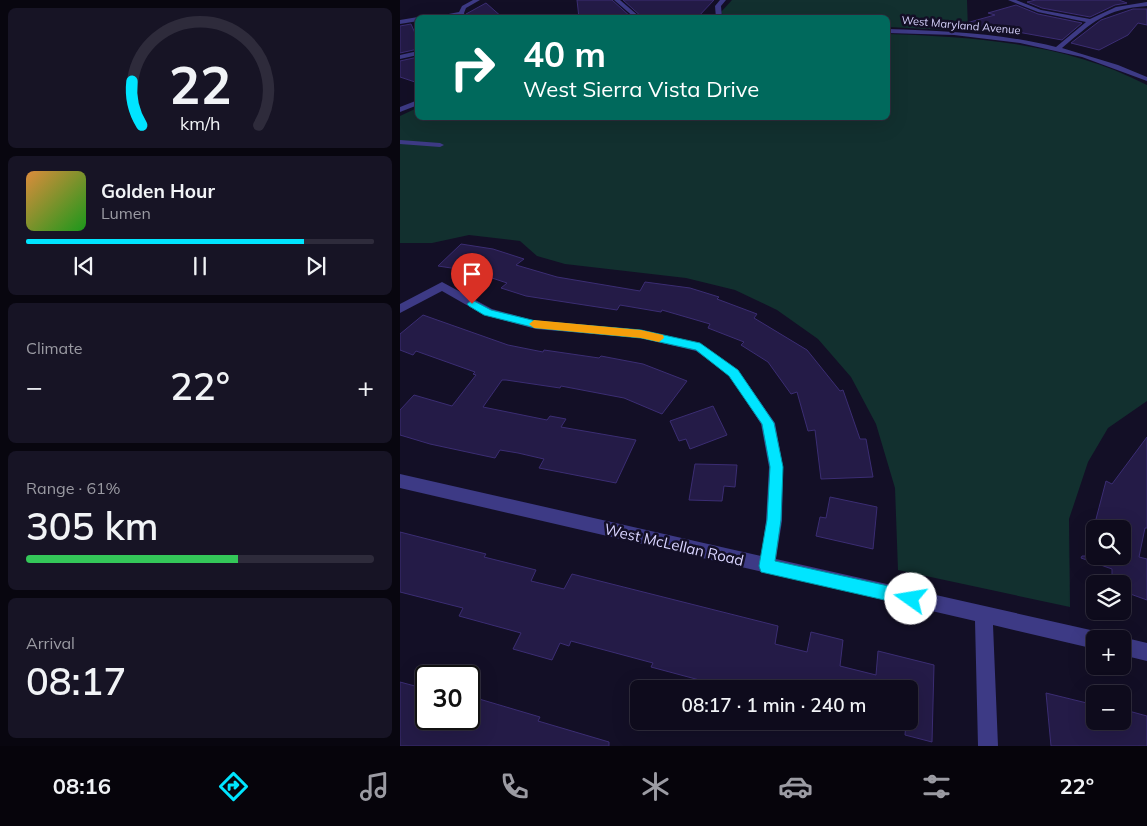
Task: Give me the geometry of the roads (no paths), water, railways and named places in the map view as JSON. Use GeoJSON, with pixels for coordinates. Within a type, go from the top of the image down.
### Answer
{"type":"FeatureCollection","features":[{"type":"Feature","properties":{"kind":"street"},"geometry":{"type":"LineString","coordinates":[[462,15],[464,7],[477,0]]}},
{"type":"Feature","properties":{"kind":"street"},"geometry":{"type":"LineString","coordinates":[[617,0],[635,15]]}},
{"type":"Feature","properties":{"kind":"street"},"geometry":{"type":"LineString","coordinates":[[719,15],[718,6],[723,0]]}},
{"type":"Feature","properties":{"kind":"street"},"geometry":{"type":"LineString","coordinates":[[1011,0],[1017,6],[1091,21]]}},
{"type":"Feature","properties":{"kind":"street"},"geometry":{"type":"LineString","coordinates":[[1058,48],[1106,10],[1117,6],[1147,4]]}},
{"type":"Feature","properties":{"kind":"street"},"geometry":{"type":"LineString","coordinates":[[400,22],[415,20]]}},
{"type":"Feature","properties":{"kind":"street","name":"West Maryland Avenue"},"geometry":{"type":"LineString","coordinates":[[890,31],[982,36],[1058,48],[1109,64],[1147,79]]}},
{"type":"Feature","properties":{"kind":"street"},"geometry":{"type":"LineString","coordinates":[[400,57],[415,54]]}},
{"type":"Feature","properties":{"kind":"street"},"geometry":{"type":"LineString","coordinates":[[400,110],[415,103]]}},
{"type":"Feature","properties":{"kind":"street"},"geometry":{"type":"LineString","coordinates":[[400,142],[440,145]]}},
{"type":"Feature","properties":{"kind":"street"},"geometry":{"type":"LineString","coordinates":[[400,309],[442,286],[488,312],[536,325],[641,334],[700,347],[734,373],[768,423],[776,467],[774,520],[767,566]]}},
{"type":"Feature","properties":{"kind":"street","name":"West McLellan Road"},"geometry":{"type":"LineString","coordinates":[[400,481],[1086,638]]}},
{"type":"Feature","properties":{"kind":"street"},"geometry":{"type":"LineString","coordinates":[[984,615],[988,746]]}},
{"type":"Feature","properties":{"kind":"street"},"geometry":{"type":"LineString","coordinates":[[1131,648],[1147,652]]}}]}
